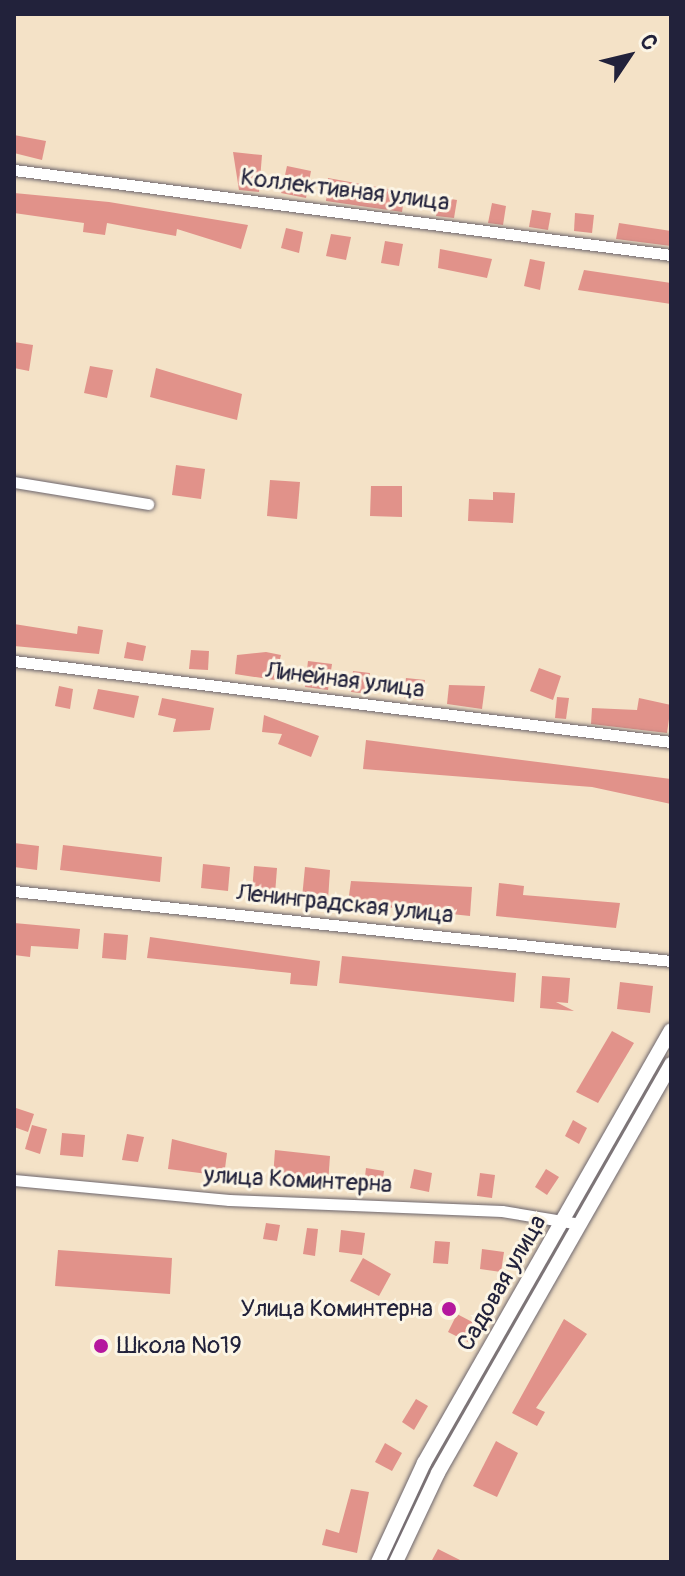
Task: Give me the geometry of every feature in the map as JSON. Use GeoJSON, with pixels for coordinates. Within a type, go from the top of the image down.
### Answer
{"type":"FeatureCollection","features":[{"type":"Feature","properties":{"kind":"street","name":"Коллективная улица"},"geometry":{"type":"LineString","coordinates":[[14,170],[671,255]]}},
{"type":"Feature","properties":{"kind":"street"},"geometry":{"type":"LineString","coordinates":[[14,482],[148,504]]}},
{"type":"Feature","properties":{"kind":"street","name":"Линейная улица"},"geometry":{"type":"LineString","coordinates":[[14,661],[671,742]]}},
{"type":"Feature","properties":{"kind":"street","name":"Ленинградская улица"},"geometry":{"type":"LineString","coordinates":[[14,891],[671,961]]}},
{"type":"Feature","properties":{"kind":"street","name":"Садовая улица"},"geometry":{"type":"LineString","coordinates":[[378,1562],[424,1463],[671,1030]]}},
{"type":"Feature","properties":{"kind":"street","name":"Садовая улица"},"geometry":{"type":"LineString","coordinates":[[396,1562],[438,1473],[671,1064]]}},
{"type":"Feature","properties":{"kind":"street","name":"улица Коминтерна"},"geometry":{"type":"LineString","coordinates":[[14,1180],[229,1200],[502,1211],[580,1224]]}},
{"type":"Feature","properties":{"kind":"building"},"geometry":{"type":"Polygon","coordinates":[[[14,135],[46,141],[42,160],[14,153],[14,135]]]}},
{"type":"Feature","properties":{"kind":"building"},"geometry":{"type":"Polygon","coordinates":[[[233,152],[262,155],[259,192],[239,190],[233,152]]]}},
{"type":"Feature","properties":{"kind":"building"},"geometry":{"type":"Polygon","coordinates":[[[287,166],[311,171],[306,198],[281,193],[287,166]]]}},
{"type":"Feature","properties":{"kind":"building"},"geometry":{"type":"Polygon","coordinates":[[[328,178],[405,192],[402,212],[326,201],[328,178]]]}},
{"type":"Feature","properties":{"kind":"building"},"geometry":{"type":"Polygon","coordinates":[[[14,193],[109,202],[248,225],[241,249],[177,229],[176,236],[107,223],[105,235],[83,232],[84,223],[14,213],[14,193]]]}},
{"type":"Feature","properties":{"kind":"building"},"geometry":{"type":"Polygon","coordinates":[[[439,197],[457,200],[454,218],[436,216],[439,197]]]}},
{"type":"Feature","properties":{"kind":"building"},"geometry":{"type":"Polygon","coordinates":[[[492,203],[506,206],[503,225],[488,223],[492,203]]]}},
{"type":"Feature","properties":{"kind":"building"},"geometry":{"type":"Polygon","coordinates":[[[532,210],[551,213],[548,230],[529,227],[532,210]]]}},
{"type":"Feature","properties":{"kind":"building"},"geometry":{"type":"Polygon","coordinates":[[[575,213],[594,215],[592,233],[574,231],[575,213]]]}},
{"type":"Feature","properties":{"kind":"building"},"geometry":{"type":"Polygon","coordinates":[[[619,223],[671,231],[671,246],[616,239],[619,223]]]}},
{"type":"Feature","properties":{"kind":"building"},"geometry":{"type":"Polygon","coordinates":[[[286,228],[303,232],[299,253],[281,248],[286,228]]]}},
{"type":"Feature","properties":{"kind":"building"},"geometry":{"type":"Polygon","coordinates":[[[331,234],[351,237],[346,260],[326,256],[331,234]]]}},
{"type":"Feature","properties":{"kind":"building"},"geometry":{"type":"Polygon","coordinates":[[[385,241],[403,244],[399,266],[381,263],[385,241]]]}},
{"type":"Feature","properties":{"kind":"building"},"geometry":{"type":"Polygon","coordinates":[[[440,249],[492,259],[487,278],[438,268],[440,249]]]}},
{"type":"Feature","properties":{"kind":"building"},"geometry":{"type":"Polygon","coordinates":[[[530,259],[545,262],[540,290],[524,286],[530,259]]]}},
{"type":"Feature","properties":{"kind":"building"},"geometry":{"type":"Polygon","coordinates":[[[584,270],[671,283],[671,304],[578,290],[584,270]]]}},
{"type":"Feature","properties":{"kind":"building"},"geometry":{"type":"Polygon","coordinates":[[[14,342],[33,345],[29,371],[14,368],[14,342]]]}},
{"type":"Feature","properties":{"kind":"building"},"geometry":{"type":"Polygon","coordinates":[[[90,366],[113,370],[107,398],[84,393],[90,366]]]}},
{"type":"Feature","properties":{"kind":"building"},"geometry":{"type":"Polygon","coordinates":[[[156,368],[242,394],[237,420],[150,397],[156,368]]]}},
{"type":"Feature","properties":{"kind":"building"},"geometry":{"type":"Polygon","coordinates":[[[176,465],[205,469],[201,499],[172,495],[176,465]]]}},
{"type":"Feature","properties":{"kind":"building"},"geometry":{"type":"Polygon","coordinates":[[[270,480],[300,482],[297,519],[267,516],[270,480]]]}},
{"type":"Feature","properties":{"kind":"building"},"geometry":{"type":"Polygon","coordinates":[[[371,486],[402,486],[402,517],[370,516],[371,486]]]}},
{"type":"Feature","properties":{"kind":"building"},"geometry":{"type":"Polygon","coordinates":[[[493,492],[515,493],[513,523],[468,521],[469,499],[493,500],[493,492]]]}},
{"type":"Feature","properties":{"kind":"building"},"geometry":{"type":"Polygon","coordinates":[[[14,624],[77,634],[78,626],[103,630],[99,654],[14,646],[14,624]]]}},
{"type":"Feature","properties":{"kind":"building"},"geometry":{"type":"Polygon","coordinates":[[[127,642],[146,646],[143,661],[124,658],[127,642]]]}},
{"type":"Feature","properties":{"kind":"building"},"geometry":{"type":"Polygon","coordinates":[[[191,650],[209,651],[208,670],[189,669],[191,650]]]}},
{"type":"Feature","properties":{"kind":"building"},"geometry":{"type":"Polygon","coordinates":[[[266,652],[281,655],[275,680],[235,674],[237,655],[266,652]]]}},
{"type":"Feature","properties":{"kind":"building"},"geometry":{"type":"Polygon","coordinates":[[[308,661],[332,664],[328,690],[305,687],[308,661]]]}},
{"type":"Feature","properties":{"kind":"building"},"geometry":{"type":"Polygon","coordinates":[[[539,668],[561,676],[553,700],[530,691],[539,668]]]}},
{"type":"Feature","properties":{"kind":"building"},"geometry":{"type":"Polygon","coordinates":[[[353,671],[370,673],[369,694],[351,692],[353,671]]]}},
{"type":"Feature","properties":{"kind":"building"},"geometry":{"type":"Polygon","coordinates":[[[406,678],[425,680],[423,700],[404,698],[406,678]]]}},
{"type":"Feature","properties":{"kind":"building"},"geometry":{"type":"Polygon","coordinates":[[[449,685],[485,686],[482,709],[447,704],[449,685]]]}},
{"type":"Feature","properties":{"kind":"building"},"geometry":{"type":"Polygon","coordinates":[[[59,686],[73,689],[70,709],[55,706],[59,686]]]}},
{"type":"Feature","properties":{"kind":"building"},"geometry":{"type":"Polygon","coordinates":[[[98,689],[139,696],[134,718],[93,709],[98,689]]]}},
{"type":"Feature","properties":{"kind":"building"},"geometry":{"type":"Polygon","coordinates":[[[557,697],[569,698],[566,719],[555,718],[557,697]]]}},
{"type":"Feature","properties":{"kind":"building"},"geometry":{"type":"Polygon","coordinates":[[[162,698],[214,708],[210,730],[173,732],[176,719],[158,715],[162,698]]]}},
{"type":"Feature","properties":{"kind":"building"},"geometry":{"type":"Polygon","coordinates":[[[639,698],[671,705],[667,733],[591,724],[592,708],[637,710],[639,698]]]}},
{"type":"Feature","properties":{"kind":"building"},"geometry":{"type":"Polygon","coordinates":[[[264,715],[319,736],[311,757],[278,744],[282,734],[262,732],[264,715]]]}},
{"type":"Feature","properties":{"kind":"building"},"geometry":{"type":"Polygon","coordinates":[[[366,740],[671,779],[671,804],[592,787],[363,769],[366,740]]]}},
{"type":"Feature","properties":{"kind":"building"},"geometry":{"type":"Polygon","coordinates":[[[14,843],[39,846],[37,870],[14,867],[14,843]]]}},
{"type":"Feature","properties":{"kind":"building"},"geometry":{"type":"Polygon","coordinates":[[[63,845],[162,857],[160,882],[60,870],[63,845]]]}},
{"type":"Feature","properties":{"kind":"building"},"geometry":{"type":"Polygon","coordinates":[[[203,864],[230,867],[228,891],[201,888],[203,864]]]}},
{"type":"Feature","properties":{"kind":"building"},"geometry":{"type":"Polygon","coordinates":[[[254,866],[277,868],[275,894],[252,892],[254,866]]]}},
{"type":"Feature","properties":{"kind":"building"},"geometry":{"type":"Polygon","coordinates":[[[305,867],[330,870],[328,900],[302,898],[305,867]]]}},
{"type":"Feature","properties":{"kind":"building"},"geometry":{"type":"Polygon","coordinates":[[[351,881],[472,887],[470,916],[348,903],[351,881]]]}},
{"type":"Feature","properties":{"kind":"building"},"geometry":{"type":"Polygon","coordinates":[[[499,883],[524,886],[523,895],[620,903],[616,928],[496,916],[499,883]]]}},
{"type":"Feature","properties":{"kind":"building"},"geometry":{"type":"Polygon","coordinates":[[[14,923],[80,929],[78,949],[31,946],[30,957],[14,955],[14,923]]]}},
{"type":"Feature","properties":{"kind":"building"},"geometry":{"type":"Polygon","coordinates":[[[104,933],[128,935],[126,960],[102,958],[104,933]]]}},
{"type":"Feature","properties":{"kind":"building"},"geometry":{"type":"Polygon","coordinates":[[[150,937],[320,961],[317,986],[290,984],[291,973],[147,958],[150,937]]]}},
{"type":"Feature","properties":{"kind":"building"},"geometry":{"type":"Polygon","coordinates":[[[342,956],[516,973],[514,1002],[339,983],[342,956]]]}},
{"type":"Feature","properties":{"kind":"building"},"geometry":{"type":"Polygon","coordinates":[[[542,976],[570,978],[568,1003],[556,1002],[574,1011],[540,1008],[542,976]]]}},
{"type":"Feature","properties":{"kind":"building"},"geometry":{"type":"Polygon","coordinates":[[[620,982],[653,986],[650,1013],[617,1009],[620,982]]]}},
{"type":"Feature","properties":{"kind":"building"},"geometry":{"type":"Polygon","coordinates":[[[612,1031],[634,1043],[598,1103],[576,1092],[612,1031]]]}},
{"type":"Feature","properties":{"kind":"building"},"geometry":{"type":"Polygon","coordinates":[[[16,1108],[34,1114],[28,1132],[14,1127],[16,1108]]]}},
{"type":"Feature","properties":{"kind":"building"},"geometry":{"type":"Polygon","coordinates":[[[573,1120],[587,1128],[579,1144],[565,1136],[573,1120]]]}},
{"type":"Feature","properties":{"kind":"building"},"geometry":{"type":"Polygon","coordinates":[[[32,1125],[47,1129],[40,1154],[25,1149],[32,1125]]]}},
{"type":"Feature","properties":{"kind":"building"},"geometry":{"type":"Polygon","coordinates":[[[62,1133],[85,1135],[83,1157],[60,1155],[62,1133]]]}},
{"type":"Feature","properties":{"kind":"building"},"geometry":{"type":"Polygon","coordinates":[[[127,1134],[144,1137],[138,1162],[122,1160],[127,1134]]]}},
{"type":"Feature","properties":{"kind":"building"},"geometry":{"type":"Polygon","coordinates":[[[172,1139],[227,1153],[224,1176],[168,1169],[172,1139]]]}},
{"type":"Feature","properties":{"kind":"building"},"geometry":{"type":"Polygon","coordinates":[[[275,1150],[330,1156],[328,1184],[273,1178],[275,1150]]]}},
{"type":"Feature","properties":{"kind":"building"},"geometry":{"type":"Polygon","coordinates":[[[366,1168],[384,1171],[382,1188],[364,1185],[366,1168]]]}},
{"type":"Feature","properties":{"kind":"building"},"geometry":{"type":"Polygon","coordinates":[[[414,1169],[432,1173],[429,1192],[410,1188],[414,1169]]]}},
{"type":"Feature","properties":{"kind":"building"},"geometry":{"type":"Polygon","coordinates":[[[546,1169],[559,1177],[547,1195],[535,1187],[546,1169]]]}},
{"type":"Feature","properties":{"kind":"building"},"geometry":{"type":"Polygon","coordinates":[[[480,1173],[495,1175],[492,1198],[477,1196],[480,1173]]]}},
{"type":"Feature","properties":{"kind":"building"},"geometry":{"type":"Polygon","coordinates":[[[266,1223],[280,1225],[277,1241],[263,1239],[266,1223]]]}},
{"type":"Feature","properties":{"kind":"building"},"geometry":{"type":"Polygon","coordinates":[[[307,1228],[318,1229],[315,1256],[303,1254],[307,1228]]]}},
{"type":"Feature","properties":{"kind":"building"},"geometry":{"type":"Polygon","coordinates":[[[341,1230],[365,1233],[362,1255],[339,1252],[341,1230]]]}},
{"type":"Feature","properties":{"kind":"building"},"geometry":{"type":"Polygon","coordinates":[[[435,1241],[450,1242],[448,1264],[433,1263],[435,1241]]]}},
{"type":"Feature","properties":{"kind":"building"},"geometry":{"type":"Polygon","coordinates":[[[482,1249],[504,1252],[501,1272],[480,1269],[482,1249]]]}},
{"type":"Feature","properties":{"kind":"building"},"geometry":{"type":"Polygon","coordinates":[[[58,1250],[172,1258],[170,1294],[55,1286],[58,1250]]]}},
{"type":"Feature","properties":{"kind":"building"},"geometry":{"type":"Polygon","coordinates":[[[363,1258],[391,1274],[379,1296],[350,1281],[363,1258]]]}},
{"type":"Feature","properties":{"kind":"building"},"geometry":{"type":"Polygon","coordinates":[[[457,1314],[478,1325],[468,1342],[448,1332],[457,1314]]]}},
{"type":"Feature","properties":{"kind":"building"},"geometry":{"type":"Polygon","coordinates":[[[564,1319],[587,1334],[536,1408],[545,1412],[537,1426],[512,1413],[564,1319]]]}},
{"type":"Feature","properties":{"kind":"building"},"geometry":{"type":"Polygon","coordinates":[[[416,1399],[428,1406],[414,1430],[402,1422],[416,1399]]]}},
{"type":"Feature","properties":{"kind":"building"},"geometry":{"type":"Polygon","coordinates":[[[496,1441],[518,1453],[497,1497],[473,1486],[496,1441]]]}},
{"type":"Feature","properties":{"kind":"building"},"geometry":{"type":"Polygon","coordinates":[[[385,1443],[402,1453],[392,1471],[375,1462],[385,1443]]]}},
{"type":"Feature","properties":{"kind":"building"},"geometry":{"type":"Polygon","coordinates":[[[351,1489],[369,1492],[357,1553],[322,1545],[326,1529],[339,1533],[351,1489]]]}},
{"type":"Feature","properties":{"kind":"building"},"geometry":{"type":"Polygon","coordinates":[[[438,1549],[464,1562],[431,1562],[438,1549]]]}},
{"type":"Feature","properties":{"kind":"place","name":"Улица Коминтерна"},"geometry":{"type":"Point","coordinates":[449,1309]}},
{"type":"Feature","properties":{"kind":"place","name":"Школа №19"},"geometry":{"type":"Point","coordinates":[101,1346]}}]}
